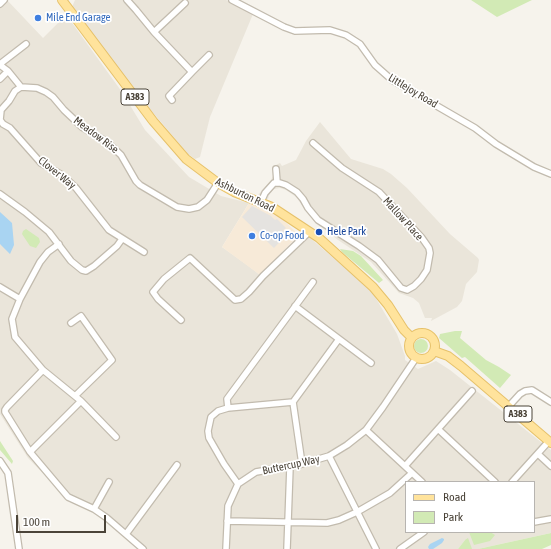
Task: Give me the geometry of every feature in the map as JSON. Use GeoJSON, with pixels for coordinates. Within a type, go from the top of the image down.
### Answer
{"type":"FeatureCollection","features":[{"type":"Feature","properties":{"kind":"main road","name":"Ashburton Road"},"geometry":{"type":"LineString","coordinates":[[65,1],[103,56],[162,133],[186,159],[218,183],[234,192],[272,207],[319,238],[373,287],[388,305],[404,330],[412,338]]}},
{"type":"Feature","properties":{"kind":"main road"},"geometry":{"type":"LineString","coordinates":[[417,334],[429,336],[434,342],[434,350],[428,357],[420,359],[416,358],[410,352],[409,348],[412,338],[417,334]]}},
{"type":"Feature","properties":{"kind":"main road","name":"A383"},"geometry":{"type":"LineString","coordinates":[[434,350],[448,356],[461,366],[550,442]]}},
{"type":"Feature","properties":{"kind":"street"},"geometry":{"type":"LineString","coordinates":[[0,4],[4,0]]}},
{"type":"Feature","properties":{"kind":"street"},"geometry":{"type":"LineString","coordinates":[[127,0],[154,32],[192,72]]}},
{"type":"Feature","properties":{"kind":"street","name":"Littlejoy Road"},"geometry":{"type":"LineString","coordinates":[[232,0],[284,27],[295,31],[330,30],[346,35],[360,44],[375,65],[392,80],[475,128],[496,144],[528,164],[551,174]]}},
{"type":"Feature","properties":{"kind":"street"},"geometry":{"type":"LineString","coordinates":[[154,32],[185,3]]}},
{"type":"Feature","properties":{"kind":"street"},"geometry":{"type":"LineString","coordinates":[[21,87],[8,71],[0,65],[26,44]]}},
{"type":"Feature","properties":{"kind":"street"},"geometry":{"type":"LineString","coordinates":[[172,100],[169,96],[210,55]]}},
{"type":"Feature","properties":{"kind":"street"},"geometry":{"type":"LineString","coordinates":[[0,79],[8,71]]}},
{"type":"Feature","properties":{"kind":"street","name":"Meadow Rise"},"geometry":{"type":"LineString","coordinates":[[21,87],[37,88],[53,97],[82,127],[107,142],[121,155],[140,186],[178,207],[189,209],[198,207],[207,200],[218,183]]}},
{"type":"Feature","properties":{"kind":"street","name":"Clover Way"},"geometry":{"type":"LineString","coordinates":[[21,87],[15,91],[10,101],[1,110],[0,120],[3,124],[10,128],[41,163],[62,175],[76,188],[109,230],[144,252]]}},
{"type":"Feature","properties":{"kind":"street","name":"Mallow Place"},"geometry":{"type":"LineString","coordinates":[[277,182],[286,185],[297,192],[318,220],[378,260],[401,288],[407,290],[421,279],[426,270],[430,253],[429,248],[422,238],[379,192],[342,168],[313,143]]}},
{"type":"Feature","properties":{"kind":"street"},"geometry":{"type":"LineString","coordinates":[[261,202],[269,187],[277,182],[276,169]]}},
{"type":"Feature","properties":{"kind":"street"},"geometry":{"type":"LineString","coordinates":[[0,194],[43,227],[72,261],[82,270],[86,271],[94,266],[122,239]]}},
{"type":"Feature","properties":{"kind":"street"},"geometry":{"type":"LineString","coordinates":[[181,320],[158,299],[153,292],[164,279],[190,258],[229,296],[235,300],[240,299],[249,292],[263,276],[309,232]]}},
{"type":"Feature","properties":{"kind":"street"},"geometry":{"type":"LineString","coordinates":[[59,244],[48,252],[40,262],[20,299],[12,319],[16,337],[42,370],[81,401],[116,437]]}},
{"type":"Feature","properties":{"kind":"street"},"geometry":{"type":"LineString","coordinates":[[228,408],[226,399],[313,282]]}},
{"type":"Feature","properties":{"kind":"street"},"geometry":{"type":"LineString","coordinates":[[0,287],[20,299]]}},
{"type":"Feature","properties":{"kind":"street"},"geometry":{"type":"LineString","coordinates":[[295,306],[371,363]]}},
{"type":"Feature","properties":{"kind":"street"},"geometry":{"type":"LineString","coordinates":[[71,323],[80,316],[112,360],[75,396]]}},
{"type":"Feature","properties":{"kind":"street"},"geometry":{"type":"LineString","coordinates":[[302,464],[293,402],[339,339]]}},
{"type":"Feature","properties":{"kind":"street","name":"Buttercup Way"},"geometry":{"type":"LineString","coordinates":[[238,484],[256,472],[290,467],[330,456],[366,430],[416,358]]}},
{"type":"Feature","properties":{"kind":"street"},"geometry":{"type":"LineString","coordinates":[[42,370],[5,410],[5,412],[30,452],[68,497],[94,509],[143,549]]}},
{"type":"Feature","properties":{"kind":"street"},"geometry":{"type":"LineString","coordinates":[[509,406],[520,394],[525,391],[532,390],[551,402]]}},
{"type":"Feature","properties":{"kind":"street"},"geometry":{"type":"LineString","coordinates":[[405,466],[472,391]]}},
{"type":"Feature","properties":{"kind":"street"},"geometry":{"type":"LineString","coordinates":[[30,452],[81,401]]}},
{"type":"Feature","properties":{"kind":"street"},"geometry":{"type":"LineString","coordinates":[[226,549],[228,506],[238,484],[209,438],[208,431],[211,418],[218,411],[228,408],[293,402]]}},
{"type":"Feature","properties":{"kind":"street"},"geometry":{"type":"LineString","coordinates":[[438,429],[494,481]]}},
{"type":"Feature","properties":{"kind":"street"},"geometry":{"type":"LineString","coordinates":[[366,430],[421,481]]}},
{"type":"Feature","properties":{"kind":"street"},"geometry":{"type":"LineString","coordinates":[[513,481],[550,442]]}},
{"type":"Feature","properties":{"kind":"street"},"geometry":{"type":"LineString","coordinates":[[538,454],[551,466]]}},
{"type":"Feature","properties":{"kind":"street"},"geometry":{"type":"LineString","coordinates":[[330,456],[376,549]]}},
{"type":"Feature","properties":{"kind":"street"},"geometry":{"type":"LineString","coordinates":[[0,461],[8,473],[19,549]]}},
{"type":"Feature","properties":{"kind":"street"},"geometry":{"type":"LineString","coordinates":[[126,534],[177,465]]}},
{"type":"Feature","properties":{"kind":"street"},"geometry":{"type":"LineString","coordinates":[[287,549],[290,467]]}},
{"type":"Feature","properties":{"kind":"street"},"geometry":{"type":"LineString","coordinates":[[227,521],[327,523],[339,520],[357,512],[390,493],[412,473]]}},
{"type":"Feature","properties":{"kind":"street"},"geometry":{"type":"LineString","coordinates":[[94,509],[109,482]]}},
{"type":"Feature","properties":{"kind":"street"},"geometry":{"type":"LineString","coordinates":[[535,522],[551,520]]}},
{"type":"Feature","properties":{"kind":"street"},"geometry":{"type":"LineString","coordinates":[[400,549],[423,533]]}},
{"type":"Feature","properties":{"kind":"shaded area"},"geometry":{"type":"Polygon","coordinates":[[[0,0],[7,0],[43,38],[67,16],[122,92],[145,130],[189,177],[221,196],[249,203],[222,247],[265,279],[309,237],[371,290],[397,334],[405,360],[418,369],[436,361],[450,370],[551,450],[551,533],[478,549],[471,549],[465,540],[458,549],[144,549],[102,517],[70,501],[28,458],[0,414],[0,0]]]}},
{"type":"Feature","properties":{"kind":"shaded area"},"geometry":{"type":"Polygon","coordinates":[[[75,0],[226,0],[253,14],[210,117],[200,157],[195,159],[188,154],[138,95],[72,7],[75,0]]]}},
{"type":"Feature","properties":{"kind":"shaded area"},"geometry":{"type":"Polygon","coordinates":[[[320,122],[351,159],[383,169],[391,174],[407,188],[450,234],[478,258],[477,272],[466,284],[462,301],[457,307],[431,321],[432,318],[425,318],[419,303],[413,298],[399,293],[371,262],[338,240],[313,220],[296,197],[280,188],[274,189],[269,195],[268,199],[258,195],[271,180],[274,174],[272,167],[280,163],[282,166],[296,160],[306,141],[320,122]]]}},
{"type":"Feature","properties":{"kind":"shaded area"},"geometry":{"type":"Polygon","coordinates":[[[249,203],[264,208],[279,216],[298,234],[296,238],[260,275],[222,247],[249,203]]]}},
{"type":"Feature","properties":{"kind":"shaded area"},"geometry":{"type":"Polygon","coordinates":[[[252,206],[271,216],[275,220],[277,219],[286,228],[283,230],[287,234],[274,248],[242,217],[252,206]]]}},
{"type":"Feature","properties":{"kind":"green space"},"geometry":{"type":"Polygon","coordinates":[[[471,0],[532,0],[497,17],[471,0]]]}},
{"type":"Feature","properties":{"kind":"green space"},"geometry":{"type":"Polygon","coordinates":[[[26,229],[39,238],[40,242],[36,248],[30,246],[22,234],[26,229]]]}},
{"type":"Feature","properties":{"kind":"green space"},"geometry":{"type":"Polygon","coordinates":[[[340,249],[353,251],[361,256],[383,280],[379,283],[340,249]]]}},
{"type":"Feature","properties":{"kind":"green space"},"geometry":{"type":"Polygon","coordinates":[[[462,331],[460,338],[486,360],[511,375],[500,388],[465,357],[462,358],[439,338],[440,334],[462,331]]]}},
{"type":"Feature","properties":{"kind":"green space"},"geometry":{"type":"Polygon","coordinates":[[[418,339],[424,339],[428,343],[428,349],[424,353],[418,353],[414,349],[414,343],[418,339]]]}},
{"type":"Feature","properties":{"kind":"green space"},"geometry":{"type":"Polygon","coordinates":[[[0,441],[13,461],[12,464],[0,450],[0,441]]]}},
{"type":"Feature","properties":{"kind":"green space"},"geometry":{"type":"Polygon","coordinates":[[[469,533],[492,533],[495,535],[490,541],[474,545],[469,533]]]}},
{"type":"Feature","properties":{"kind":"green space"},"geometry":{"type":"Polygon","coordinates":[[[551,533],[551,545],[542,549],[478,549],[551,533]]]}},
{"type":"Feature","properties":{"kind":"green space"},"geometry":{"type":"Polygon","coordinates":[[[468,538],[472,549],[458,549],[465,540],[468,538]]]}},
{"type":"Feature","properties":{"kind":"water"},"geometry":{"type":"Polygon","coordinates":[[[0,212],[12,223],[14,245],[10,254],[0,244],[0,212]]]}},
{"type":"Feature","properties":{"kind":"water"},"geometry":{"type":"Polygon","coordinates":[[[442,538],[444,540],[442,543],[433,549],[429,549],[428,547],[430,544],[442,538]]]}},
{"type":"Feature","properties":{"kind":"place","name":"Mile End Garage"},"geometry":{"type":"Point","coordinates":[38,18]}},
{"type":"Feature","properties":{"kind":"place","name":"Hele Park"},"geometry":{"type":"Point","coordinates":[319,232]}},
{"type":"Feature","properties":{"kind":"place","name":"Co-op Food"},"geometry":{"type":"Point","coordinates":[252,236]}}]}
